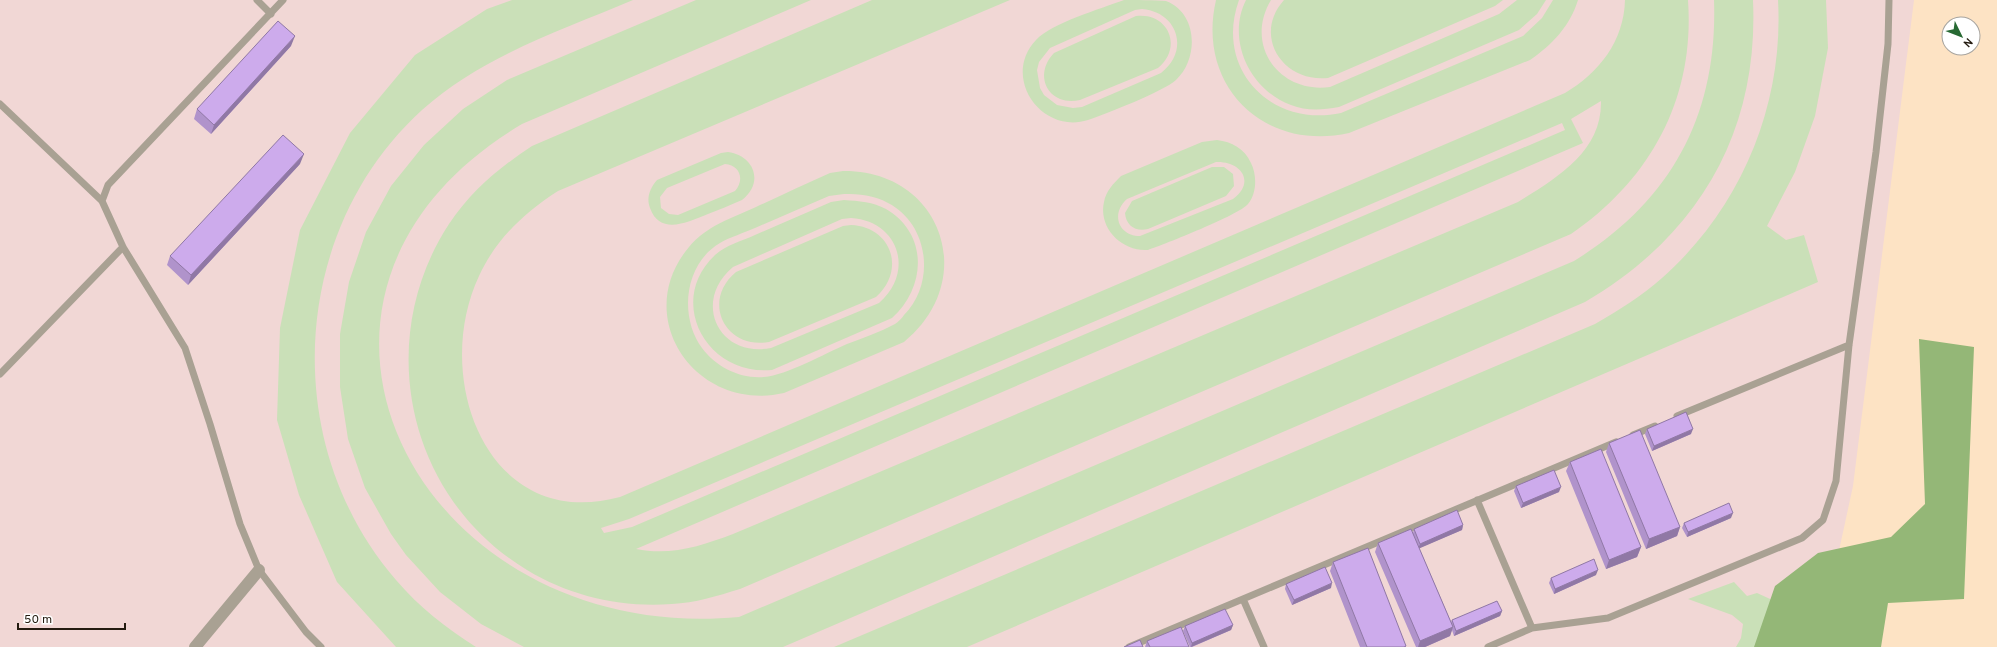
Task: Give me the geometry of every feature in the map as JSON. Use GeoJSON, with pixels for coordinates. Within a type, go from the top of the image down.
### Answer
{"type":"FeatureCollection","features":[{"type":"Feature","properties":{"kind":"street"},"geometry":{"type":"LineString","coordinates":[[195,647],[259,570]]}},
{"type":"Feature","properties":{"kind":"lane"},"geometry":{"type":"LineString","coordinates":[[257,0],[271,14]]}},
{"type":"Feature","properties":{"kind":"lane"},"geometry":{"type":"LineString","coordinates":[[102,201],[108,185],[283,0]]}},
{"type":"Feature","properties":{"kind":"lane"},"geometry":{"type":"LineString","coordinates":[[1488,647],[1532,628],[1608,618],[1802,538],[1823,520],[1836,481],[1849,345],[1876,152],[1888,44],[1889,0]]}},
{"type":"Feature","properties":{"kind":"lane"},"geometry":{"type":"LineString","coordinates":[[0,104],[102,201],[123,247],[185,348],[240,524],[259,570],[306,632],[321,647]]}},
{"type":"Feature","properties":{"kind":"lane"},"geometry":{"type":"LineString","coordinates":[[0,374],[123,247]]}},
{"type":"Feature","properties":{"kind":"lane"},"geometry":{"type":"LineString","coordinates":[[1667,421],[1849,345]]}},
{"type":"Feature","properties":{"kind":"lane"},"geometry":{"type":"LineString","coordinates":[[1129,647],[1660,424]]}},
{"type":"Feature","properties":{"kind":"lane"},"geometry":{"type":"LineString","coordinates":[[1477,500],[1532,628]]}},
{"type":"Feature","properties":{"kind":"lane"},"geometry":{"type":"LineString","coordinates":[[1242,599],[1264,647]]}},
{"type":"Feature","properties":{"kind":"shaded area"},"geometry":{"type":"Polygon","coordinates":[[[0,0],[1914,0],[1853,486],[1835,569],[1797,647],[0,647],[0,0]]]}},
{"type":"Feature","properties":{"kind":"green space"},"geometry":{"type":"Polygon","coordinates":[[[512,0],[633,0],[550,34],[496,60],[470,74],[445,91],[422,110],[378,159],[345,216],[324,276],[315,340],[318,404],[332,467],[358,526],[396,580],[433,616],[476,647],[396,647],[337,582],[299,495],[277,420],[280,328],[300,230],[350,133],[415,55],[487,9],[512,0]]]}},
{"type":"Feature","properties":{"kind":"green space"},"geometry":{"type":"Polygon","coordinates":[[[696,0],[811,0],[522,124],[436,195],[390,277],[380,363],[402,446],[454,519],[529,577],[626,611],[739,617],[1574,261],[1608,237],[1638,211],[1662,182],[1682,151],[1697,117],[1708,80],[1713,41],[1714,0],[1753,0],[1752,48],[1745,94],[1732,136],[1714,176],[1689,212],[1660,246],[1625,275],[1585,302],[783,647],[524,647],[481,624],[440,592],[406,555],[391,534],[365,488],[348,439],[340,387],[340,334],[349,282],[366,232],[391,186],[424,145],[463,109],[507,80],[696,0]]]}},
{"type":"Feature","properties":{"kind":"green space"},"geometry":{"type":"Polygon","coordinates":[[[872,0],[1010,0],[558,191],[534,208],[512,228],[494,250],[479,276],[466,316],[462,359],[467,400],[482,438],[504,470],[535,492],[574,502],[620,497],[1565,93],[1589,76],[1599,66],[1615,42],[1624,15],[1625,0],[1688,0],[1688,36],[1684,70],[1675,103],[1662,133],[1645,162],[1624,188],[1599,212],[1571,234],[740,589],[706,599],[689,602],[653,605],[615,602],[578,593],[561,587],[527,570],[486,539],[454,502],[430,459],[414,414],[409,365],[412,317],[426,269],[449,224],[476,190],[497,171],[532,146],[872,0]],[[1601,101],[1571,119],[1583,143],[636,549],[661,551],[686,549],[733,534],[1518,202],[1561,173],[1574,162],[1585,149],[1594,135],[1599,119],[1601,101]],[[1562,123],[629,519],[601,528],[604,533],[632,527],[1565,130],[1562,123]]]}},
{"type":"Feature","properties":{"kind":"green space"},"geometry":{"type":"Polygon","coordinates":[[[1124,0],[1166,1],[1177,7],[1184,15],[1192,37],[1189,60],[1183,71],[1170,85],[1134,102],[1088,120],[1071,122],[1055,119],[1042,111],[1031,100],[1025,86],[1023,70],[1026,55],[1036,40],[1043,34],[1065,22],[1124,0]],[[1142,9],[1135,10],[1050,48],[1039,62],[1037,70],[1040,88],[1044,95],[1057,105],[1073,108],[1082,107],[1161,73],[1170,64],[1175,54],[1177,44],[1176,34],[1164,17],[1154,12],[1142,9]]]}},
{"type":"Feature","properties":{"kind":"green space"},"geometry":{"type":"Polygon","coordinates":[[[1216,0],[1239,0],[1233,25],[1235,49],[1242,70],[1254,88],[1271,102],[1292,111],[1315,115],[1341,113],[1523,36],[1542,18],[1553,0],[1578,0],[1570,18],[1559,34],[1546,48],[1530,60],[1349,133],[1318,136],[1290,132],[1264,122],[1243,106],[1227,85],[1216,60],[1212,31],[1216,0]]]}},
{"type":"Feature","properties":{"kind":"green space"},"geometry":{"type":"Polygon","coordinates":[[[1246,0],[1271,0],[1264,17],[1262,34],[1264,49],[1271,63],[1282,74],[1295,83],[1312,87],[1330,87],[1499,14],[1517,0],[1546,0],[1537,14],[1519,30],[1339,107],[1314,109],[1297,107],[1276,98],[1253,76],[1241,47],[1239,31],[1241,15],[1246,0]]]}},
{"type":"Feature","properties":{"kind":"green space"},"geometry":{"type":"Polygon","coordinates":[[[1284,0],[1503,0],[1495,6],[1328,78],[1312,78],[1298,73],[1286,65],[1277,54],[1272,42],[1271,28],[1275,14],[1284,0]]]}},
{"type":"Feature","properties":{"kind":"green space"},"geometry":{"type":"Polygon","coordinates":[[[1778,0],[1826,0],[1828,48],[1815,116],[1795,172],[1767,226],[1786,240],[1804,235],[1818,282],[967,647],[834,647],[1595,324],[1630,302],[1662,278],[1690,250],[1714,220],[1735,187],[1752,152],[1765,116],[1774,78],[1778,39],[1778,0]]]}},
{"type":"Feature","properties":{"kind":"green space"},"geometry":{"type":"Polygon","coordinates":[[[1136,16],[1147,16],[1157,20],[1164,25],[1169,33],[1171,42],[1170,51],[1166,60],[1158,68],[1080,100],[1069,101],[1060,99],[1052,94],[1047,88],[1044,80],[1044,71],[1054,53],[1136,16]]]}},
{"type":"Feature","properties":{"kind":"green space"},"geometry":{"type":"Polygon","coordinates":[[[1217,140],[1228,142],[1245,153],[1253,168],[1255,178],[1253,195],[1248,204],[1242,209],[1217,222],[1148,250],[1138,250],[1121,243],[1108,229],[1103,212],[1106,194],[1110,188],[1121,176],[1202,142],[1217,140]],[[1216,162],[1127,199],[1119,211],[1119,223],[1127,232],[1140,236],[1233,199],[1244,186],[1244,180],[1238,169],[1225,163],[1216,162]]]}},
{"type":"Feature","properties":{"kind":"green space"},"geometry":{"type":"Polygon","coordinates":[[[728,152],[737,155],[745,159],[750,164],[754,178],[753,186],[749,193],[742,200],[683,223],[667,224],[660,222],[655,217],[648,201],[652,186],[657,180],[721,153],[728,152]],[[725,164],[667,188],[660,197],[661,208],[669,214],[678,215],[735,191],[740,182],[740,178],[737,170],[730,165],[725,164]]]}},
{"type":"Feature","properties":{"kind":"green space"},"geometry":{"type":"Polygon","coordinates":[[[1212,167],[1224,167],[1233,174],[1234,186],[1226,196],[1148,229],[1136,229],[1127,221],[1125,213],[1132,201],[1212,167]]]}},
{"type":"Feature","properties":{"kind":"green space"},"geometry":{"type":"Polygon","coordinates":[[[843,171],[877,176],[905,189],[926,208],[939,233],[944,260],[940,289],[927,317],[904,342],[784,393],[752,395],[724,388],[700,374],[681,354],[670,329],[667,302],[673,274],[689,247],[703,233],[729,219],[830,173],[843,171]],[[844,194],[829,196],[728,239],[708,252],[692,277],[688,307],[690,321],[695,335],[702,348],[714,361],[729,370],[746,376],[764,377],[773,375],[806,364],[847,344],[895,324],[914,302],[921,287],[924,271],[920,239],[912,225],[902,213],[883,200],[861,195],[844,194]]]}},
{"type":"Feature","properties":{"kind":"green space"},"geometry":{"type":"Polygon","coordinates":[[[844,200],[871,203],[886,209],[900,220],[910,232],[916,247],[918,262],[916,277],[911,292],[903,306],[892,318],[772,370],[749,369],[728,361],[712,348],[700,332],[694,313],[694,293],[701,273],[715,255],[724,248],[831,202],[844,200]],[[851,218],[842,219],[733,267],[721,281],[714,295],[713,310],[717,324],[725,336],[737,344],[752,349],[771,348],[879,303],[890,291],[897,277],[899,263],[896,250],[890,238],[881,228],[867,221],[851,218]]]}},
{"type":"Feature","properties":{"kind":"green space"},"geometry":{"type":"Polygon","coordinates":[[[851,225],[865,228],[876,233],[885,242],[890,252],[892,263],[891,275],[885,286],[876,297],[769,342],[754,342],[740,339],[730,331],[723,321],[719,309],[720,296],[726,284],[736,272],[843,226],[851,225]]]}},
{"type":"Feature","properties":{"kind":"green space"},"geometry":{"type":"Polygon","coordinates":[[[1919,339],[1974,347],[1964,599],[1888,603],[1881,647],[1754,647],[1775,586],[1818,553],[1891,537],[1925,504],[1919,339]]]}},
{"type":"Feature","properties":{"kind":"green space"},"geometry":{"type":"Polygon","coordinates":[[[1734,582],[1747,596],[1757,593],[1781,604],[1773,647],[1736,647],[1741,638],[1743,624],[1732,615],[1688,599],[1734,582]]]}},
{"type":"Feature","properties":{"kind":"building"},"geometry":{"type":"Polygon","coordinates":[[[278,21],[295,36],[214,125],[197,109],[278,21]]]}},
{"type":"Feature","properties":{"kind":"building"},"geometry":{"type":"Polygon","coordinates":[[[283,135],[304,154],[191,275],[170,256],[283,135]]]}},
{"type":"Feature","properties":{"kind":"building"},"geometry":{"type":"Polygon","coordinates":[[[1686,412],[1693,429],[1654,446],[1647,429],[1686,412]]]}},
{"type":"Feature","properties":{"kind":"building"},"geometry":{"type":"Polygon","coordinates":[[[1640,430],[1680,527],[1649,539],[1609,443],[1640,430]]]}},
{"type":"Feature","properties":{"kind":"building"},"geometry":{"type":"Polygon","coordinates":[[[1601,449],[1641,547],[1609,560],[1570,462],[1601,449]]]}},
{"type":"Feature","properties":{"kind":"building"},"geometry":{"type":"Polygon","coordinates":[[[1554,470],[1561,487],[1523,503],[1516,486],[1554,470]]]}},
{"type":"Feature","properties":{"kind":"building"},"geometry":{"type":"Polygon","coordinates":[[[1729,503],[1733,513],[1688,532],[1684,523],[1729,503]]]}},
{"type":"Feature","properties":{"kind":"building"},"geometry":{"type":"Polygon","coordinates":[[[1457,510],[1463,525],[1420,544],[1414,529],[1457,510]]]}},
{"type":"Feature","properties":{"kind":"building"},"geometry":{"type":"Polygon","coordinates":[[[1411,529],[1453,627],[1420,641],[1378,543],[1411,529]]]}},
{"type":"Feature","properties":{"kind":"building"},"geometry":{"type":"Polygon","coordinates":[[[1368,548],[1406,646],[1404,647],[1367,647],[1333,562],[1368,548]]]}},
{"type":"Feature","properties":{"kind":"building"},"geometry":{"type":"Polygon","coordinates":[[[1594,559],[1598,570],[1555,589],[1551,578],[1594,559]]]}},
{"type":"Feature","properties":{"kind":"building"},"geometry":{"type":"Polygon","coordinates":[[[1325,567],[1332,583],[1294,600],[1286,584],[1325,567]]]}},
{"type":"Feature","properties":{"kind":"building"},"geometry":{"type":"Polygon","coordinates":[[[1497,601],[1502,611],[1456,631],[1452,620],[1497,601]]]}},
{"type":"Feature","properties":{"kind":"building"},"geometry":{"type":"Polygon","coordinates":[[[1225,609],[1233,625],[1192,643],[1185,626],[1225,609]]]}},
{"type":"Feature","properties":{"kind":"building"},"geometry":{"type":"Polygon","coordinates":[[[1181,627],[1189,647],[1150,647],[1147,641],[1181,627]]]}},
{"type":"Feature","properties":{"kind":"building"},"geometry":{"type":"Polygon","coordinates":[[[1140,640],[1143,647],[1124,647],[1140,640]]]}}]}
